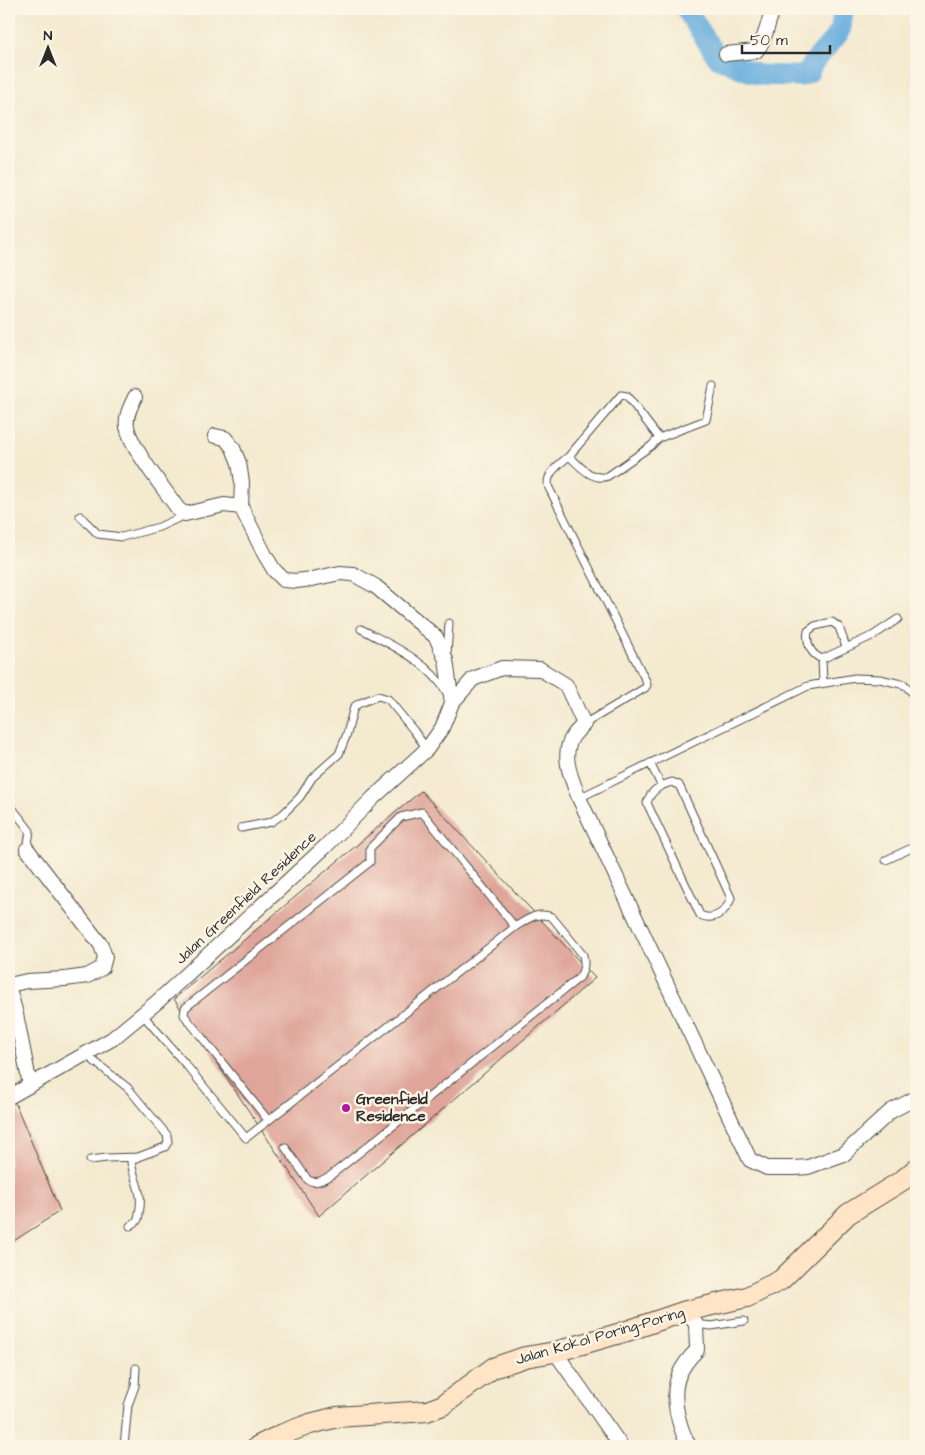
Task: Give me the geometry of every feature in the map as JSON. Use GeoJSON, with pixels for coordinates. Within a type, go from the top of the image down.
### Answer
{"type":"FeatureCollection","features":[{"type":"Feature","properties":{"kind":"main road","name":"Jalan Kokol Poring-Poring"},"geometry":{"type":"LineString","coordinates":[[258,1446],[310,1424],[337,1417],[432,1410],[443,1405],[493,1368],[525,1357],[556,1352],[624,1332],[691,1318],[747,1297],[781,1280],[848,1214],[903,1180],[916,1169]]}},
{"type":"Feature","properties":{"kind":"street"},"geometry":{"type":"LineString","coordinates":[[726,54],[758,49],[773,9]]}},
{"type":"Feature","properties":{"kind":"street"},"geometry":{"type":"LineString","coordinates":[[135,397],[127,418],[127,426],[135,448],[178,509],[185,514],[224,505],[241,507]]}},
{"type":"Feature","properties":{"kind":"street"},"geometry":{"type":"LineString","coordinates":[[215,436],[225,438],[233,448],[239,463],[242,482],[241,507],[274,570],[284,580],[296,581],[340,573],[353,574],[375,586],[436,637],[446,660],[452,702]]}},
{"type":"Feature","properties":{"kind":"street"},"geometry":{"type":"LineString","coordinates":[[452,702],[473,679],[502,668],[540,669],[566,685],[584,724],[572,738],[568,752],[568,770],[579,798],[750,1160],[767,1168],[795,1168],[808,1167],[844,1154],[890,1111],[916,1098]]}},
{"type":"Feature","properties":{"kind":"street","name":"Jalan Greenfield Residence"},"geometry":{"type":"LineString","coordinates":[[9,1096],[112,1039],[157,1002],[250,918],[326,846],[373,798],[427,749],[442,728],[452,702]]}},
{"type":"Feature","properties":{"kind":"street"},"geometry":{"type":"LineString","coordinates":[[9,985],[26,981],[87,976],[102,968],[105,957],[101,945],[27,849]]}},
{"type":"Feature","properties":{"kind":"street"},"geometry":{"type":"LineString","coordinates":[[9,989],[30,1085]]}},
{"type":"Feature","properties":{"kind":"street"},"geometry":{"type":"LineString","coordinates":[[690,1446],[683,1435],[677,1414],[675,1391],[678,1376],[687,1360],[697,1350],[691,1318]]}},
{"type":"Feature","properties":{"kind":"street"},"geometry":{"type":"LineString","coordinates":[[556,1352],[621,1446]]}},
{"type":"Feature","properties":{"kind":"lane"},"geometry":{"type":"LineString","coordinates":[[568,456],[592,476],[601,479],[608,476],[659,438],[706,420],[714,386]]}},
{"type":"Feature","properties":{"kind":"lane"},"geometry":{"type":"LineString","coordinates":[[584,724],[642,690],[647,685],[547,483],[549,476],[621,394],[627,396],[659,438]]}},
{"type":"Feature","properties":{"kind":"lane"},"geometry":{"type":"LineString","coordinates":[[80,516],[98,534],[122,537],[159,527],[185,514]]}},
{"type":"Feature","properties":{"kind":"lane"},"geometry":{"type":"LineString","coordinates":[[846,647],[839,627],[832,622],[815,626],[808,631],[806,638],[808,646],[814,656],[822,659],[874,635],[898,619]]}},
{"type":"Feature","properties":{"kind":"lane"},"geometry":{"type":"LineString","coordinates":[[446,660],[449,623]]}},
{"type":"Feature","properties":{"kind":"lane"},"geometry":{"type":"LineString","coordinates":[[361,629],[402,650],[430,671],[452,702]]}},
{"type":"Feature","properties":{"kind":"lane"},"geometry":{"type":"LineString","coordinates":[[822,659],[823,683]]}},
{"type":"Feature","properties":{"kind":"lane"},"geometry":{"type":"LineString","coordinates":[[579,798],[808,686],[855,678],[880,679],[905,685],[916,697]]}},
{"type":"Feature","properties":{"kind":"lane"},"geometry":{"type":"LineString","coordinates":[[241,828],[271,822],[283,814],[300,797],[312,778],[338,754],[348,734],[352,710],[360,703],[378,696],[388,699],[427,749]]}},
{"type":"Feature","properties":{"kind":"lane"},"geometry":{"type":"LineString","coordinates":[[650,763],[661,785]]}},
{"type":"Feature","properties":{"kind":"lane"},"geometry":{"type":"LineString","coordinates":[[672,782],[679,785],[731,898],[729,906],[723,912],[706,918],[700,915],[647,803],[656,788],[661,785],[672,782]]}},
{"type":"Feature","properties":{"kind":"lane"},"geometry":{"type":"LineString","coordinates":[[9,804],[30,831],[27,849]]}},
{"type":"Feature","properties":{"kind":"lane"},"geometry":{"type":"LineString","coordinates":[[268,1120],[184,1015],[185,1008],[370,862],[370,848],[401,817],[422,812],[515,927]]}},
{"type":"Feature","properties":{"kind":"lane"},"geometry":{"type":"LineString","coordinates":[[886,860],[916,846]]}},
{"type":"Feature","properties":{"kind":"lane"},"geometry":{"type":"LineString","coordinates":[[142,1014],[246,1138],[515,927],[533,916],[547,915],[552,918],[583,955],[584,970],[580,977],[330,1176],[320,1181],[312,1182],[308,1180],[285,1147]]}},
{"type":"Feature","properties":{"kind":"lane"},"geometry":{"type":"LineString","coordinates":[[85,1054],[128,1088],[167,1135],[168,1142],[165,1147],[138,1157],[131,1162],[132,1172],[139,1186],[140,1210],[137,1221],[130,1226]]}},
{"type":"Feature","properties":{"kind":"lane"},"geometry":{"type":"LineString","coordinates":[[90,1160],[138,1157]]}},
{"type":"Feature","properties":{"kind":"lane"},"geometry":{"type":"LineString","coordinates":[[691,1318],[711,1326],[744,1321]]}},
{"type":"Feature","properties":{"kind":"lane"},"geometry":{"type":"LineString","coordinates":[[124,1446],[128,1406],[135,1386],[136,1368]]}},
{"type":"Feature","properties":{"kind":"building","name":"Greenfield Residence"},"geometry":{"type":"Polygon","coordinates":[[[421,791],[595,978],[319,1216],[174,999],[421,791]]]}},
{"type":"Feature","properties":{"kind":"building"},"geometry":{"type":"Polygon","coordinates":[[[9,1088],[60,1211],[9,1244],[9,1088]]]}},
{"type":"Feature","properties":{"kind":"waterway"},"geometry":{"type":"LineString","coordinates":[[686,9],[717,57],[759,75],[788,76],[801,76],[809,72],[813,63],[838,34],[845,9]]}},
{"type":"Feature","properties":{"kind":"place","name":"Greenfield Residence"},"geometry":{"type":"Point","coordinates":[346,1108]}}]}
